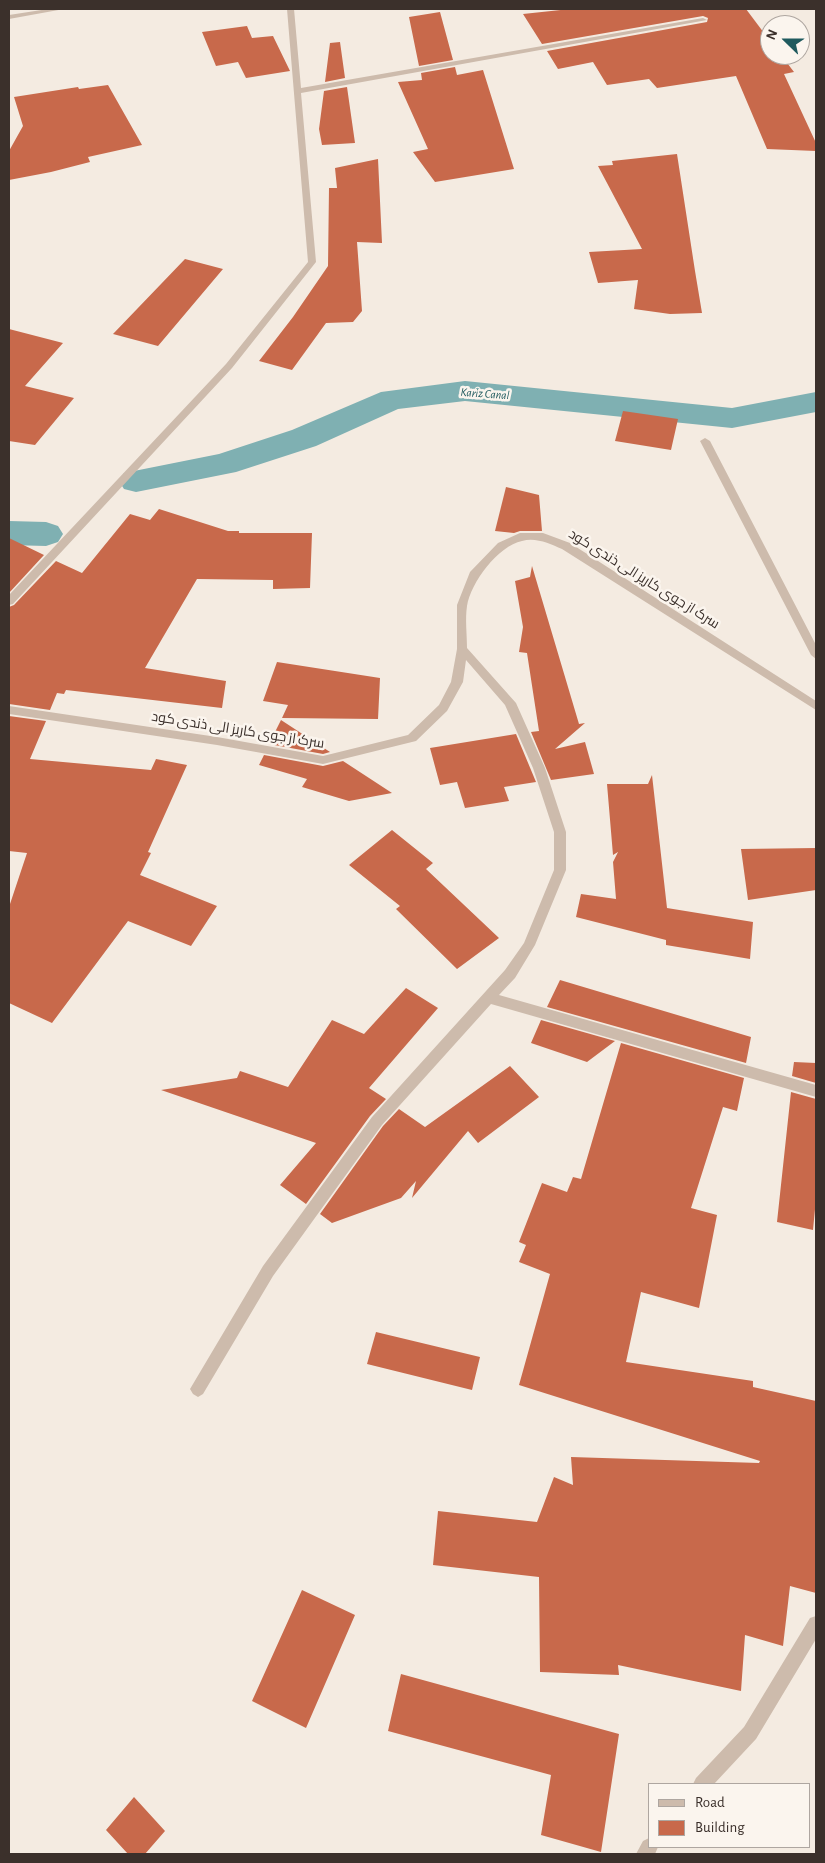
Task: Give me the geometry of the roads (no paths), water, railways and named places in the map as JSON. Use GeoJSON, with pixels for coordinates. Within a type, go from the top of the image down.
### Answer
{"type":"FeatureCollection","features":[{"type":"Feature","properties":{"kind":"street"},"geometry":{"type":"LineString","coordinates":[[9,18],[60,9]]}},
{"type":"Feature","properties":{"kind":"street"},"geometry":{"type":"LineString","coordinates":[[9,601],[229,366],[312,262],[290,9]]}},
{"type":"Feature","properties":{"kind":"street"},"geometry":{"type":"LineString","coordinates":[[297,90],[703,20]]}},
{"type":"Feature","properties":{"kind":"street"},"geometry":{"type":"LineString","coordinates":[[705,441],[816,655]]}},
{"type":"Feature","properties":{"kind":"street","name":"سرک از جوی کاریز الی ذندی کود"},"geometry":{"type":"LineString","coordinates":[[9,710],[216,741],[323,760],[412,738],[443,708],[457,682],[462,649],[462,605],[475,572],[502,546],[520,536],[543,536],[566,546],[816,706]]}},
{"type":"Feature","properties":{"kind":"street"},"geometry":{"type":"LineString","coordinates":[[198,1389],[268,1271],[377,1121],[510,974],[529,945],[560,870],[560,832],[539,768],[510,703],[462,649]]}},
{"type":"Feature","properties":{"kind":"street"},"geometry":{"type":"LineString","coordinates":[[488,998],[816,1091]]}},
{"type":"Feature","properties":{"kind":"street"},"geometry":{"type":"LineString","coordinates":[[703,1783],[750,1733],[816,1624]]}},
{"type":"Feature","properties":{"kind":"waterway","name":"Kariz Canal"},"geometry":{"type":"LineString","coordinates":[[136,481],[224,464],[304,438],[392,399],[465,391],[732,418],[816,402]]}},
{"type":"Feature","properties":{"kind":"waterway","name":"Kariz Canal"},"geometry":{"type":"LineString","coordinates":[[9,533],[46,534]]}}]}
